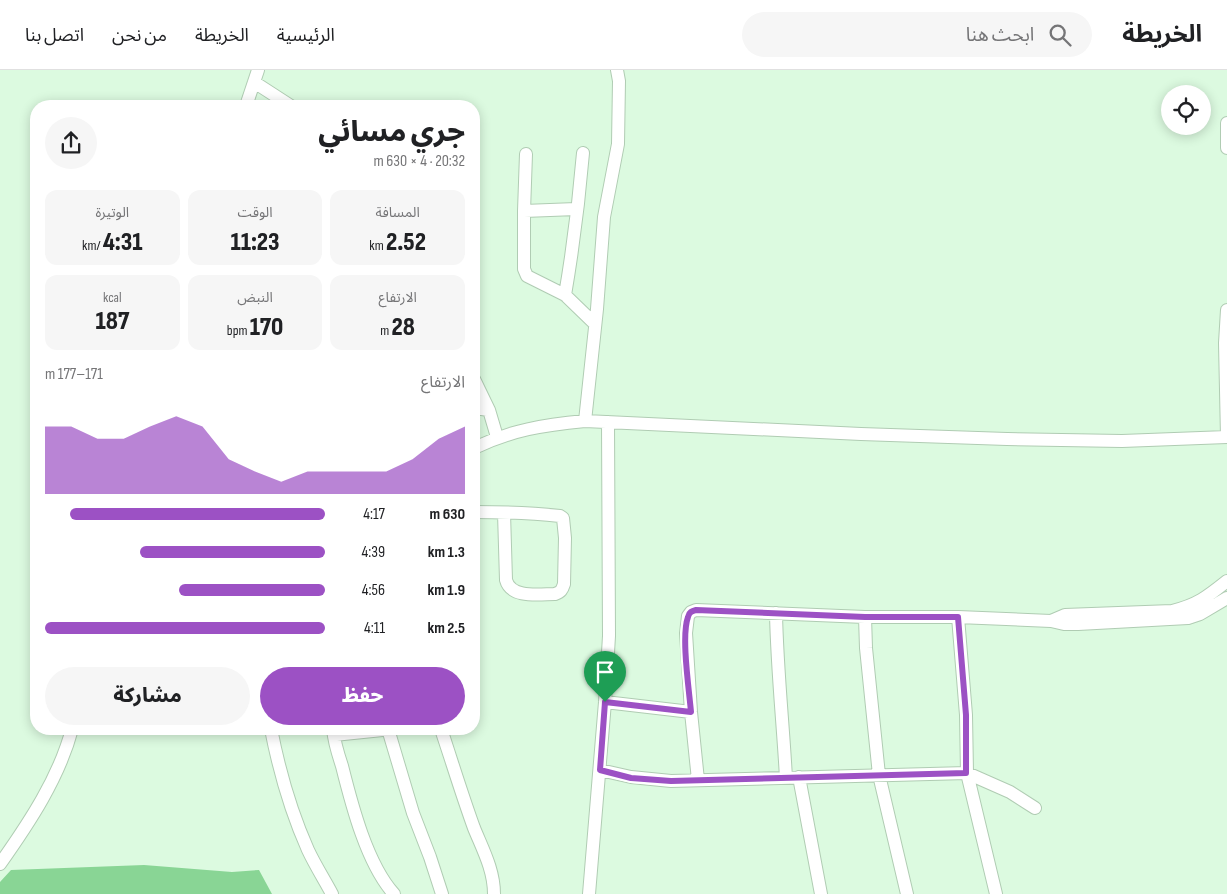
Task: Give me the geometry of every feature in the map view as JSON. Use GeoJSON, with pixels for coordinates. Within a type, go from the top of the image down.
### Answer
{"type":"FeatureCollection","features":[{"type":"Feature","properties":{"kind":"street"},"geometry":{"type":"LineString","coordinates":[[585,421],[604,217],[618,144],[618,70]]}},
{"type":"Feature","properties":{"kind":"street"},"geometry":{"type":"LineString","coordinates":[[248,100],[256,76],[284,100]]}},
{"type":"Feature","properties":{"kind":"street"},"geometry":{"type":"LineString","coordinates":[[1227,123],[1227,148]]}},
{"type":"Feature","properties":{"kind":"street"},"geometry":{"type":"LineString","coordinates":[[526,154],[524,269],[527,276],[565,295],[595,324]]}},
{"type":"Feature","properties":{"kind":"street"},"geometry":{"type":"LineString","coordinates":[[565,295],[574,246],[576,209],[584,154]]}},
{"type":"Feature","properties":{"kind":"street"},"geometry":{"type":"LineString","coordinates":[[524,211],[576,209]]}},
{"type":"Feature","properties":{"kind":"street"},"geometry":{"type":"LineString","coordinates":[[480,445],[497,437],[544,424],[585,421],[1007,439],[1122,441],[1227,437],[1224,343],[1227,310]]}},
{"type":"Feature","properties":{"kind":"street"},"geometry":{"type":"LineString","coordinates":[[480,391],[489,410],[497,437]]}},
{"type":"Feature","properties":{"kind":"street"},"geometry":{"type":"LineString","coordinates":[[480,409],[489,410]]}},
{"type":"Feature","properties":{"kind":"street"},"geometry":{"type":"LineString","coordinates":[[589,894],[609,636],[608,422]]}},
{"type":"Feature","properties":{"kind":"street"},"geometry":{"type":"LineString","coordinates":[[480,512],[530,513],[560,516],[563,518],[565,538],[564,584],[559,593],[517,593],[507,586],[504,513]]}},
{"type":"Feature","properties":{"kind":"street"},"geometry":{"type":"LineString","coordinates":[[1172,615],[1193,605],[1227,581]]}},
{"type":"Feature","properties":{"kind":"street"},"geometry":{"type":"LineString","coordinates":[[698,780],[686,655],[688,616],[696,610],[865,617],[958,617],[1051,621],[1065,615],[1172,615],[1188,618],[1200,614],[1227,598]]}},
{"type":"Feature","properties":{"kind":"street"},"geometry":{"type":"LineString","coordinates":[[776,613],[777,660],[786,778]]}},
{"type":"Feature","properties":{"kind":"street"},"geometry":{"type":"LineString","coordinates":[[865,617],[866,648],[879,775],[907,894]]}},
{"type":"Feature","properties":{"kind":"street"},"geometry":{"type":"LineString","coordinates":[[958,617],[966,715],[966,773],[996,894]]}},
{"type":"Feature","properties":{"kind":"street"},"geometry":{"type":"LineString","coordinates":[[605,702],[691,712]]}},
{"type":"Feature","properties":{"kind":"street"},"geometry":{"type":"LineString","coordinates":[[0,864],[16,842],[53,780],[70,735]]}},
{"type":"Feature","properties":{"kind":"street"},"geometry":{"type":"LineString","coordinates":[[273,735],[295,818],[308,851],[332,894]]}},
{"type":"Feature","properties":{"kind":"street"},"geometry":{"type":"LineString","coordinates":[[334,735],[348,792],[369,854],[387,886],[394,894]]}},
{"type":"Feature","properties":{"kind":"street"},"geometry":{"type":"LineString","coordinates":[[390,735],[412,813],[430,857],[442,894]]}},
{"type":"Feature","properties":{"kind":"street"},"geometry":{"type":"LineString","coordinates":[[443,735],[474,828],[488,861],[494,885],[494,894]]}},
{"type":"Feature","properties":{"kind":"street"},"geometry":{"type":"LineString","coordinates":[[600,770],[631,778],[650,780],[966,773],[1010,792],[1035,808]]}},
{"type":"Feature","properties":{"kind":"street"},"geometry":{"type":"LineString","coordinates":[[799,777],[821,894]]}},
{"type":"Feature","properties":{"kind":"green space"},"geometry":{"type":"Polygon","coordinates":[[[144,865],[232,872],[259,870],[272,894],[0,894],[0,882],[11,870],[144,865]]]}},
{"type":"Feature","properties":{"kind":"route"},"geometry":{"type":"LineString","coordinates":[[696,610],[865,617],[958,617],[966,715],[966,773],[671,781],[631,778],[600,770],[605,702],[691,712],[686,633],[688,616],[696,610]]}}]}
